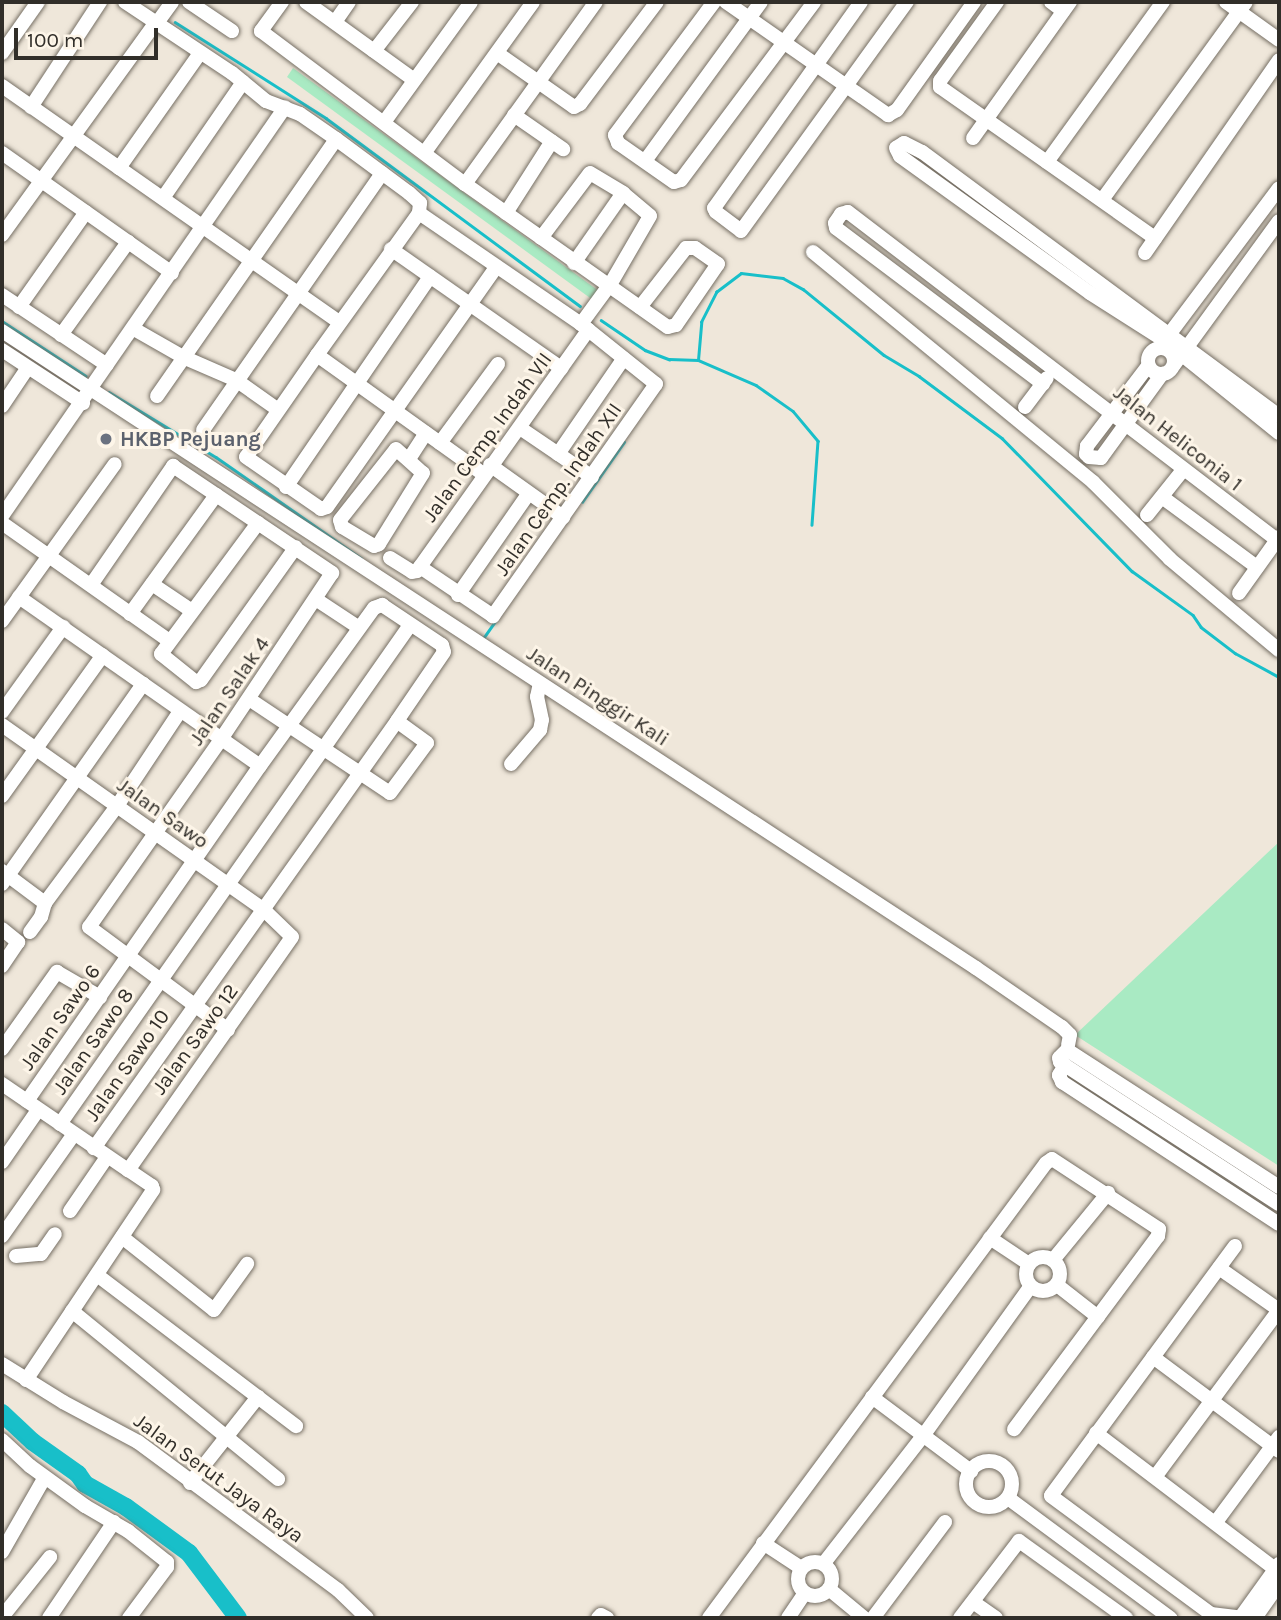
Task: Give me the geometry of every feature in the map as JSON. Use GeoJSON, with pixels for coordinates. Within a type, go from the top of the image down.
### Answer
{"type":"FeatureCollection","features":[{"type":"Feature","properties":{"kind":"street"},"geometry":{"type":"LineString","coordinates":[[2,52],[38,2]]}},
{"type":"Feature","properties":{"kind":"street"},"geometry":{"type":"LineString","coordinates":[[31,107],[100,2]]}},
{"type":"Feature","properties":{"kind":"street"},"geometry":{"type":"LineString","coordinates":[[125,2],[158,21],[266,101],[285,108],[337,139],[382,173],[203,430]]}},
{"type":"Feature","properties":{"kind":"street"},"geometry":{"type":"LineString","coordinates":[[2,234],[172,2]]}},
{"type":"Feature","properties":{"kind":"street"},"geometry":{"type":"LineString","coordinates":[[189,2],[232,31]]}},
{"type":"Feature","properties":{"kind":"street"},"geometry":{"type":"LineString","coordinates":[[282,2],[261,31],[574,262],[604,292],[640,307],[673,327],[718,264],[695,248],[689,247],[640,307]]}},
{"type":"Feature","properties":{"kind":"street"},"geometry":{"type":"LineString","coordinates":[[306,2],[414,80]]}},
{"type":"Feature","properties":{"kind":"street"},"geometry":{"type":"LineString","coordinates":[[334,22],[349,2]]}},
{"type":"Feature","properties":{"kind":"street"},"geometry":{"type":"LineString","coordinates":[[374,51],[412,2]]}},
{"type":"Feature","properties":{"kind":"street"},"geometry":{"type":"LineString","coordinates":[[384,121],[471,2]]}},
{"type":"Feature","properties":{"kind":"street"},"geometry":{"type":"LineString","coordinates":[[425,152],[533,2]]}},
{"type":"Feature","properties":{"kind":"street"},"geometry":{"type":"LineString","coordinates":[[466,184],[596,2]]}},
{"type":"Feature","properties":{"kind":"street"},"geometry":{"type":"LineString","coordinates":[[497,53],[571,107],[580,104],[657,2]]}},
{"type":"Feature","properties":{"kind":"street"},"geometry":{"type":"LineString","coordinates":[[714,2],[617,131],[615,139],[674,182],[681,180],[814,2]]}},
{"type":"Feature","properties":{"kind":"street"},"geometry":{"type":"LineString","coordinates":[[726,2],[885,114],[892,114],[974,2]]}},
{"type":"Feature","properties":{"kind":"street"},"geometry":{"type":"LineString","coordinates":[[645,161],[761,2]]}},
{"type":"Feature","properties":{"kind":"street"},"geometry":{"type":"LineString","coordinates":[[861,2],[717,204],[714,210],[741,231],[907,2]]}},
{"type":"Feature","properties":{"kind":"street"},"geometry":{"type":"LineString","coordinates":[[997,2],[939,84],[940,88],[1155,238]]}},
{"type":"Feature","properties":{"kind":"street"},"geometry":{"type":"LineString","coordinates":[[1047,162],[1163,2]]}},
{"type":"Feature","properties":{"kind":"street"},"geometry":{"type":"LineString","coordinates":[[1226,2],[1242,7],[1279,40]]}},
{"type":"Feature","properties":{"kind":"street"},"geometry":{"type":"LineString","coordinates":[[973,138],[1061,5]]}},
{"type":"Feature","properties":{"kind":"street"},"geometry":{"type":"LineString","coordinates":[[1102,200],[1242,7]]}},
{"type":"Feature","properties":{"kind":"street"},"geometry":{"type":"LineString","coordinates":[[119,168],[200,53]]}},
{"type":"Feature","properties":{"kind":"street"},"geometry":{"type":"LineString","coordinates":[[1144,253],[1279,60]]}},
{"type":"Feature","properties":{"kind":"street"},"geometry":{"type":"LineString","coordinates":[[163,198],[243,82]]}},
{"type":"Feature","properties":{"kind":"street"},"geometry":{"type":"LineString","coordinates":[[2,86],[339,322]]}},
{"type":"Feature","properties":{"kind":"street"},"geometry":{"type":"LineString","coordinates":[[2,516],[83,403],[285,108]]}},
{"type":"Feature","properties":{"kind":"street"},"geometry":{"type":"LineString","coordinates":[[506,213],[557,145],[514,115]]}},
{"type":"Feature","properties":{"kind":"street"},"geometry":{"type":"LineString","coordinates":[[158,396],[337,139]]}},
{"type":"Feature","properties":{"kind":"street"},"geometry":{"type":"LineString","coordinates":[[1279,416],[1176,359],[1165,340],[922,152],[904,143],[896,148],[900,156],[1090,293],[1165,340],[1170,350],[1176,359],[1279,433]]}},
{"type":"Feature","properties":{"kind":"street"},"geometry":{"type":"LineString","coordinates":[[2,153],[172,273]]}},
{"type":"Feature","properties":{"kind":"street","name":"Jalan Cemp. Indah XII"},"geometry":{"type":"LineString","coordinates":[[382,173],[420,203],[419,213],[496,267],[586,324],[656,384],[493,616],[420,567],[412,572],[390,558]]}},
{"type":"Feature","properties":{"kind":"street"},"geometry":{"type":"LineString","coordinates":[[541,238],[586,176],[592,174],[623,193],[574,262]]}},
{"type":"Feature","properties":{"kind":"street"},"geometry":{"type":"LineString","coordinates":[[1279,188],[1165,340],[1149,353],[1148,366],[1087,446],[1086,454],[1089,457],[1101,458],[1279,221]]}},
{"type":"Feature","properties":{"kind":"street","name":"Jalan Cemp. Indah VII"},"geometry":{"type":"LineString","coordinates":[[420,567],[561,368],[604,292],[648,223],[648,213],[623,193]]}},
{"type":"Feature","properties":{"kind":"street"},"geometry":{"type":"LineString","coordinates":[[19,307],[86,212]]}},
{"type":"Feature","properties":{"kind":"street","name":"Jalan Heliconia 1"},"geometry":{"type":"LineString","coordinates":[[1043,384],[836,228],[835,223],[841,214],[848,212],[1126,424],[1182,470],[1278,539]]}},
{"type":"Feature","properties":{"kind":"street"},"geometry":{"type":"LineString","coordinates":[[419,213],[277,409],[246,457],[286,487],[325,509],[496,267]]}},
{"type":"Feature","properties":{"kind":"street"},"geometry":{"type":"LineString","coordinates":[[61,335],[128,242]]}},
{"type":"Feature","properties":{"kind":"street"},"geometry":{"type":"LineString","coordinates":[[391,249],[561,368]]}},
{"type":"Feature","properties":{"kind":"street"},"geometry":{"type":"LineString","coordinates":[[813,252],[1083,473],[1170,559],[1279,650]]}},
{"type":"Feature","properties":{"kind":"street"},"geometry":{"type":"LineString","coordinates":[[286,487],[430,277]]}},
{"type":"Feature","properties":{"kind":"street"},"geometry":{"type":"LineString","coordinates":[[2,295],[61,335],[99,378]]}},
{"type":"Feature","properties":{"kind":"street"},"geometry":{"type":"LineString","coordinates":[[134,328],[183,357],[236,380],[277,409]]}},
{"type":"Feature","properties":{"kind":"street"},"geometry":{"type":"LineString","coordinates":[[2,331],[99,378]]}},
{"type":"Feature","properties":{"kind":"street"},"geometry":{"type":"LineString","coordinates":[[2,351],[83,403]]}},
{"type":"Feature","properties":{"kind":"street"},"geometry":{"type":"LineString","coordinates":[[317,355],[440,443],[529,493],[563,517]]}},
{"type":"Feature","properties":{"kind":"street"},"geometry":{"type":"LineString","coordinates":[[558,454],[624,358]]}},
{"type":"Feature","properties":{"kind":"street"},"geometry":{"type":"LineString","coordinates":[[1148,366],[1154,372],[1176,359]]}},
{"type":"Feature","properties":{"kind":"street"},"geometry":{"type":"LineString","coordinates":[[440,443],[498,364]]}},
{"type":"Feature","properties":{"kind":"street"},"geometry":{"type":"LineString","coordinates":[[2,406],[27,369]]}},
{"type":"Feature","properties":{"kind":"street"},"geometry":{"type":"LineString","coordinates":[[1025,407],[1053,370]]}},
{"type":"Feature","properties":{"kind":"street","name":"Jalan Pinggir Kali"},"geometry":{"type":"LineString","coordinates":[[99,378],[540,683],[825,868],[1062,1027],[1070,1035],[1068,1045]]}},
{"type":"Feature","properties":{"kind":"street"},"geometry":{"type":"LineString","coordinates":[[1130,391],[1143,400]]}},
{"type":"Feature","properties":{"kind":"street"},"geometry":{"type":"LineString","coordinates":[[520,428],[592,477]]}},
{"type":"Feature","properties":{"kind":"street"},"geometry":{"type":"LineString","coordinates":[[409,459],[426,433]]}},
{"type":"Feature","properties":{"kind":"street"},"geometry":{"type":"LineString","coordinates":[[393,450],[409,459],[423,473],[379,544],[374,546],[342,527],[341,519],[393,450]]}},
{"type":"Feature","properties":{"kind":"street"},"geometry":{"type":"LineString","coordinates":[[2,621],[115,464]]}},
{"type":"Feature","properties":{"kind":"street"},"geometry":{"type":"LineString","coordinates":[[90,585],[173,466],[296,547],[200,681],[162,657],[169,641],[258,523]]}},
{"type":"Feature","properties":{"kind":"street"},"geometry":{"type":"LineString","coordinates":[[1147,515],[1182,470]]}},
{"type":"Feature","properties":{"kind":"street"},"geometry":{"type":"LineString","coordinates":[[458,595],[529,493]]}},
{"type":"Feature","properties":{"kind":"street"},"geometry":{"type":"LineString","coordinates":[[130,614],[216,495]]}},
{"type":"Feature","properties":{"kind":"street"},"geometry":{"type":"LineString","coordinates":[[1162,497],[1257,567]]}},
{"type":"Feature","properties":{"kind":"street"},"geometry":{"type":"LineString","coordinates":[[2,523],[169,641]]}},
{"type":"Feature","properties":{"kind":"street"},"geometry":{"type":"LineString","coordinates":[[1239,593],[1278,539]]}},
{"type":"Feature","properties":{"kind":"street","name":"Jalan Salak 4"},"geometry":{"type":"LineString","coordinates":[[128,957],[89,927],[221,740],[331,576],[331,571],[296,547]]}},
{"type":"Feature","properties":{"kind":"street"},"geometry":{"type":"LineString","coordinates":[[152,584],[192,611]]}},
{"type":"Feature","properties":{"kind":"street"},"geometry":{"type":"LineString","coordinates":[[19,597],[260,766]]}},
{"type":"Feature","properties":{"kind":"street"},"geometry":{"type":"LineString","coordinates":[[317,600],[358,627]]}},
{"type":"Feature","properties":{"kind":"street","name":"Jalan Sawo 6"},"geometry":{"type":"LineString","coordinates":[[2,1162],[33,1106],[100,998],[358,627],[379,605],[410,625]]}},
{"type":"Feature","properties":{"kind":"street","name":"Jalan Sawo 10"},"geometry":{"type":"LineString","coordinates":[[94,1148],[397,721],[444,649],[410,625]]}},
{"type":"Feature","properties":{"kind":"street","name":"Jalan Sawo 8"},"geometry":{"type":"LineString","coordinates":[[60,1124],[410,625]]}},
{"type":"Feature","properties":{"kind":"street"},"geometry":{"type":"LineString","coordinates":[[2,712],[63,627]]}},
{"type":"Feature","properties":{"kind":"street"},"geometry":{"type":"LineString","coordinates":[[2,796],[103,655]]}},
{"type":"Feature","properties":{"kind":"street"},"geometry":{"type":"LineString","coordinates":[[511,764],[540,730],[542,720],[537,697],[540,683]]}},
{"type":"Feature","properties":{"kind":"street"},"geometry":{"type":"LineString","coordinates":[[45,903],[4,877],[143,684]]}},
{"type":"Feature","properties":{"kind":"street"},"geometry":{"type":"LineString","coordinates":[[249,699],[390,793],[427,746],[426,741],[397,721]]}},
{"type":"Feature","properties":{"kind":"street"},"geometry":{"type":"LineString","coordinates":[[30,932],[41,917],[45,903],[117,806],[180,711]]}},
{"type":"Feature","properties":{"kind":"street","name":"Jalan Sawo"},"geometry":{"type":"LineString","coordinates":[[2,725],[263,909],[289,933],[291,941]]}},
{"type":"Feature","properties":{"kind":"street"},"geometry":{"type":"LineString","coordinates":[[2,929],[18,942],[2,966]]}},
{"type":"Feature","properties":{"kind":"street","name":"Jalan Sawo 12"},"geometry":{"type":"LineString","coordinates":[[131,1166],[291,941]]}},
{"type":"Feature","properties":{"kind":"street"},"geometry":{"type":"LineString","coordinates":[[128,957],[228,1030]]}},
{"type":"Feature","properties":{"kind":"street"},"geometry":{"type":"LineString","coordinates":[[2,1049],[57,972],[100,998]]}},
{"type":"Feature","properties":{"kind":"street"},"geometry":{"type":"LineString","coordinates":[[1279,1187],[1066,1050],[1059,1059],[1279,1204]]}},
{"type":"Feature","properties":{"kind":"street"},"geometry":{"type":"LineString","coordinates":[[1065,1065],[1059,1074],[1062,1082],[1279,1224]]}},
{"type":"Feature","properties":{"kind":"street"},"geometry":{"type":"LineString","coordinates":[[2,1084],[107,1157],[131,1166],[153,1190],[26,1380]]}},
{"type":"Feature","properties":{"kind":"street"},"geometry":{"type":"LineString","coordinates":[[2,1236],[74,1134]]}},
{"type":"Feature","properties":{"kind":"street"},"geometry":{"type":"LineString","coordinates":[[70,1211],[107,1157]]}},
{"type":"Feature","properties":{"kind":"street"},"geometry":{"type":"LineString","coordinates":[[709,1618],[1046,1163],[1052,1159],[1108,1193],[1159,1229],[1158,1236],[1014,1429]]}},
{"type":"Feature","properties":{"kind":"street"},"geometry":{"type":"LineString","coordinates":[[1053,1260],[1108,1193]]}},
{"type":"Feature","properties":{"kind":"street"},"geometry":{"type":"LineString","coordinates":[[16,1256],[41,1254],[55,1234]]}},
{"type":"Feature","properties":{"kind":"street"},"geometry":{"type":"LineString","coordinates":[[122,1237],[214,1310],[247,1264]]}},
{"type":"Feature","properties":{"kind":"street"},"geometry":{"type":"LineString","coordinates":[[990,1238],[1029,1264]]}},
{"type":"Feature","properties":{"kind":"street"},"geometry":{"type":"LineString","coordinates":[[1235,1246],[1052,1493],[1053,1499],[1211,1614],[1245,1618]]}},
{"type":"Feature","properties":{"kind":"street"},"geometry":{"type":"LineString","coordinates":[[1045,1257],[1053,1260],[1060,1276],[1057,1285],[1041,1292],[1030,1287],[1026,1272],[1029,1264],[1045,1257]]}},
{"type":"Feature","properties":{"kind":"street"},"geometry":{"type":"LineString","coordinates":[[1155,1478],[1279,1310],[1219,1268]]}},
{"type":"Feature","properties":{"kind":"street"},"geometry":{"type":"LineString","coordinates":[[97,1275],[296,1426]]}},
{"type":"Feature","properties":{"kind":"street"},"geometry":{"type":"LineString","coordinates":[[1057,1285],[1098,1317]]}},
{"type":"Feature","properties":{"kind":"street"},"geometry":{"type":"LineString","coordinates":[[824,1563],[923,1436],[1030,1287]]}},
{"type":"Feature","properties":{"kind":"street"},"geometry":{"type":"LineString","coordinates":[[72,1311],[278,1479]]}},
{"type":"Feature","properties":{"kind":"street"},"geometry":{"type":"LineString","coordinates":[[1153,1357],[1277,1445],[1216,1522]]}},
{"type":"Feature","properties":{"kind":"street","name":"Jalan Serut Jaya Raya"},"geometry":{"type":"LineString","coordinates":[[2,1364],[129,1436],[338,1590],[363,1616]]}},
{"type":"Feature","properties":{"kind":"street"},"geometry":{"type":"LineString","coordinates":[[190,1483],[258,1397]]}},
{"type":"Feature","properties":{"kind":"street"},"geometry":{"type":"LineString","coordinates":[[872,1397],[971,1471]]}},
{"type":"Feature","properties":{"kind":"street"},"geometry":{"type":"LineString","coordinates":[[1096,1433],[1278,1568],[1245,1618]]}},
{"type":"Feature","properties":{"kind":"street"},"geometry":{"type":"LineString","coordinates":[[2,1440],[45,1476],[85,1506],[114,1522],[168,1565],[129,1618]]}},
{"type":"Feature","properties":{"kind":"street"},"geometry":{"type":"LineString","coordinates":[[992,1461],[1003,1465],[1011,1475],[1013,1487],[1008,1498],[999,1506],[987,1508],[976,1503],[968,1494],[966,1482],[971,1471],[980,1463],[992,1461]]}},
{"type":"Feature","properties":{"kind":"street"},"geometry":{"type":"LineString","coordinates":[[2,1552],[45,1476]]}},
{"type":"Feature","properties":{"kind":"street"},"geometry":{"type":"LineString","coordinates":[[1008,1498],[1170,1618]]}},
{"type":"Feature","properties":{"kind":"street"},"geometry":{"type":"LineString","coordinates":[[49,1618],[114,1522]]}},
{"type":"Feature","properties":{"kind":"street"},"geometry":{"type":"LineString","coordinates":[[873,1618],[944,1522]]}},
{"type":"Feature","properties":{"kind":"street"},"geometry":{"type":"LineString","coordinates":[[960,1618],[1019,1541],[1126,1618]]}},
{"type":"Feature","properties":{"kind":"street"},"geometry":{"type":"LineString","coordinates":[[763,1543],[802,1568]]}},
{"type":"Feature","properties":{"kind":"street"},"geometry":{"type":"LineString","coordinates":[[2,1617],[50,1557]]}},
{"type":"Feature","properties":{"kind":"street"},"geometry":{"type":"LineString","coordinates":[[808,1563],[824,1563],[831,1570],[833,1580],[829,1589],[822,1595],[805,1593],[799,1586],[802,1568],[808,1563]]}},
{"type":"Feature","properties":{"kind":"street"},"geometry":{"type":"LineString","coordinates":[[1245,1618],[1279,1584]]}},
{"type":"Feature","properties":{"kind":"street"},"geometry":{"type":"LineString","coordinates":[[829,1589],[864,1618]]}},
{"type":"Feature","properties":{"kind":"street"},"geometry":{"type":"LineString","coordinates":[[788,1618],[805,1593]]}},
{"type":"Feature","properties":{"kind":"street"},"geometry":{"type":"LineString","coordinates":[[973,1602],[996,1618]]}},
{"type":"Feature","properties":{"kind":"street"},"geometry":{"type":"LineString","coordinates":[[598,1618],[601,1615],[607,1618]]}},
{"type":"Feature","properties":{"kind":"green space"},"geometry":{"type":"Polygon","coordinates":[[[293,68],[603,294],[597,303],[287,77],[293,68]]]}},
{"type":"Feature","properties":{"kind":"green space"},"geometry":{"type":"Polygon","coordinates":[[[1279,842],[1279,1166],[1075,1035],[1279,842]]]}},
{"type":"Feature","properties":{"kind":"waterway"},"geometry":{"type":"LineString","coordinates":[[175,22],[326,118],[580,306]]}},
{"type":"Feature","properties":{"kind":"waterway"},"geometry":{"type":"LineString","coordinates":[[698,360],[701,322],[716,292],[741,273],[783,278],[803,289],[884,355],[919,376],[1002,438],[1132,571],[1193,615],[1201,627],[1235,653],[1279,677]]}},
{"type":"Feature","properties":{"kind":"waterway"},"geometry":{"type":"LineString","coordinates":[[601,320],[645,350],[669,359],[698,360],[756,385],[793,411],[818,441],[812,525]]}},
{"type":"Feature","properties":{"kind":"waterway"},"geometry":{"type":"LineString","coordinates":[[2,321],[86,376]]}},
{"type":"Feature","properties":{"kind":"waterway"},"geometry":{"type":"LineString","coordinates":[[109,392],[216,457],[361,558]]}},
{"type":"Feature","properties":{"kind":"waterway"},"geometry":{"type":"LineString","coordinates":[[582,502],[624,442]]}},
{"type":"Feature","properties":{"kind":"waterway"},"geometry":{"type":"LineString","coordinates":[[482,640],[496,620]]}},
{"type":"Feature","properties":{"kind":"waterway"},"geometry":{"type":"LineString","coordinates":[[2,1413],[33,1442],[78,1474],[85,1484],[126,1507],[189,1553],[238,1618]]}},
{"type":"Feature","properties":{"kind":"place","name":"HKBP Pejuang"},"geometry":{"type":"Point","coordinates":[106,439]}}]}
